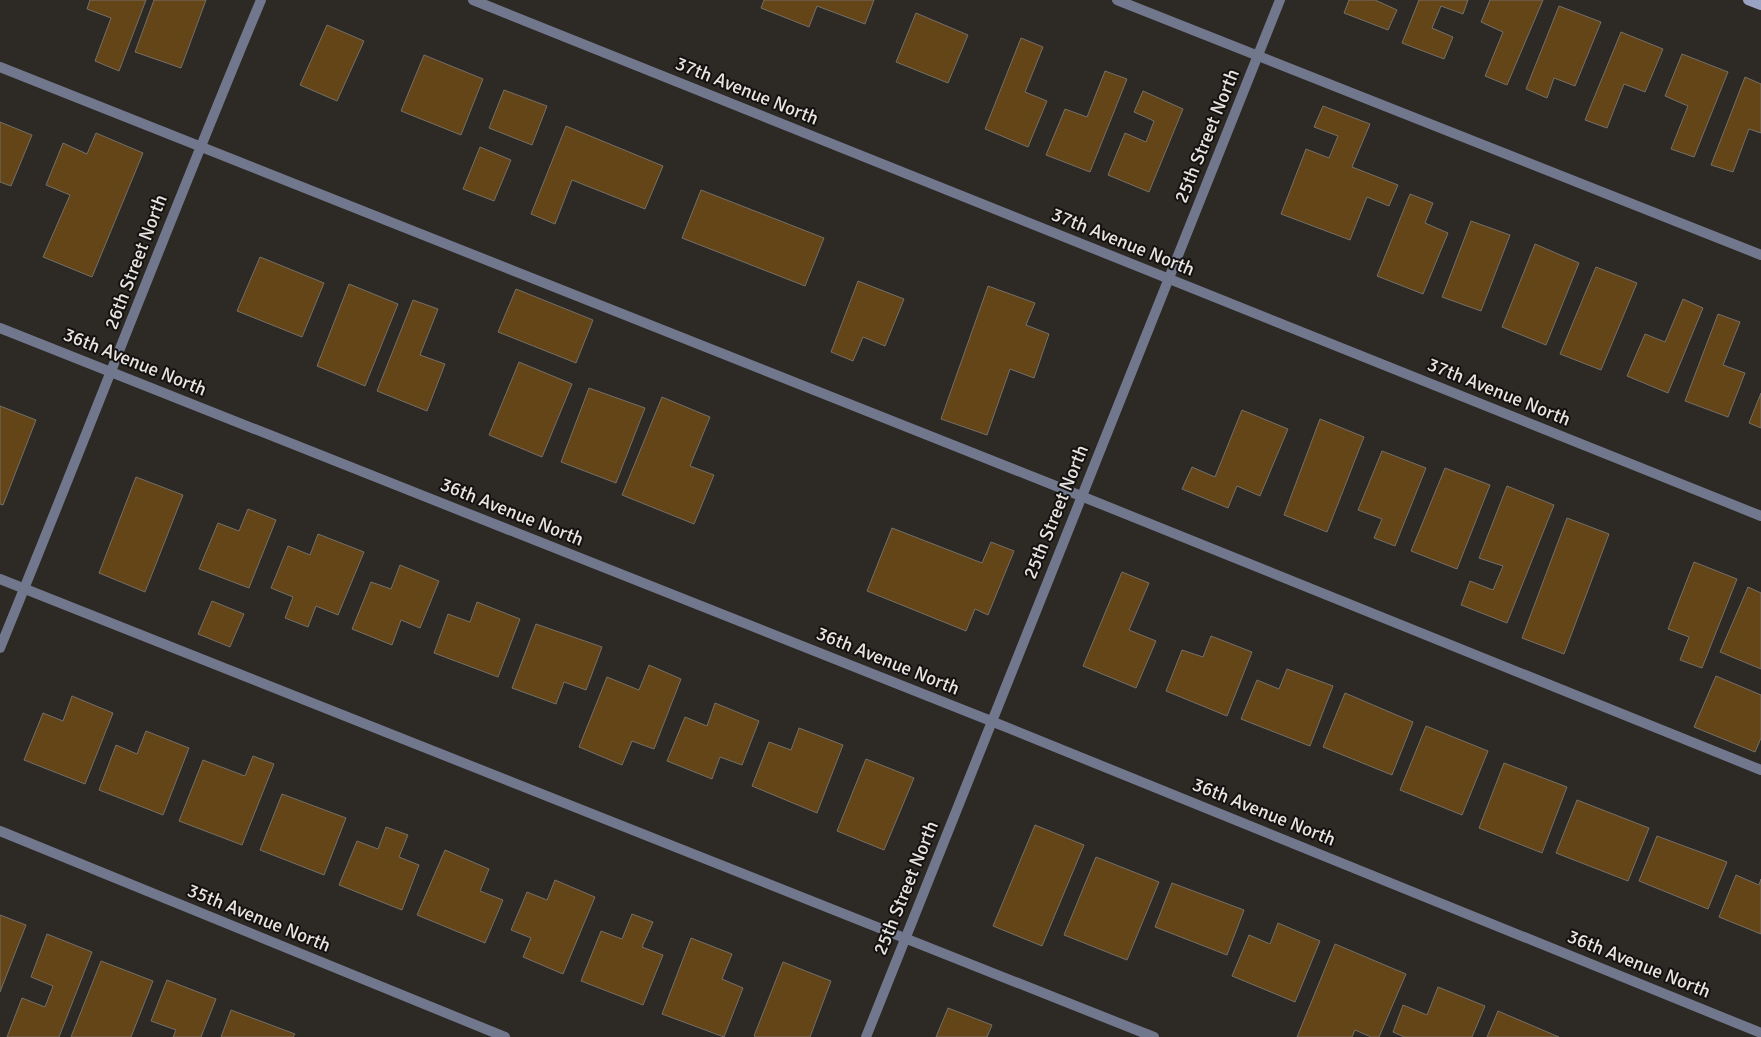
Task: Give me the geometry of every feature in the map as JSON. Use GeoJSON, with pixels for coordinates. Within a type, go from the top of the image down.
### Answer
{"type":"FeatureCollection","features":[{"type":"Feature","properties":{"kind":"main road"},"geometry":{"type":"LineString","coordinates":[[1748,0],[1761,5]]}},
{"type":"Feature","properties":{"kind":"street","name":"26th Street North"},"geometry":{"type":"LineString","coordinates":[[0,648],[200,146],[261,0]]}},
{"type":"Feature","properties":{"kind":"street","name":"37th Avenue North"},"geometry":{"type":"LineString","coordinates":[[473,0],[1761,516]]}},
{"type":"Feature","properties":{"kind":"street"},"geometry":{"type":"LineString","coordinates":[[1118,0],[1761,255]]}},
{"type":"Feature","properties":{"kind":"street","name":"25th Street North"},"geometry":{"type":"LineString","coordinates":[[866,1037],[1080,496],[1280,0]]}},
{"type":"Feature","properties":{"kind":"street"},"geometry":{"type":"LineString","coordinates":[[0,67],[1080,496],[1761,770]]}},
{"type":"Feature","properties":{"kind":"street","name":"36th Avenue North"},"geometry":{"type":"LineString","coordinates":[[0,328],[992,721],[1761,1032]]}},
{"type":"Feature","properties":{"kind":"street"},"geometry":{"type":"LineString","coordinates":[[0,579],[1154,1037]]}},
{"type":"Feature","properties":{"kind":"street","name":"35th Avenue North"},"geometry":{"type":"LineString","coordinates":[[0,831],[505,1037]]}},
{"type":"Feature","properties":{"kind":"building"},"geometry":{"type":"Polygon","coordinates":[[[90,0],[146,0],[119,71],[95,61],[111,18],[87,9],[90,0]]]}},
{"type":"Feature","properties":{"kind":"building"},"geometry":{"type":"Polygon","coordinates":[[[154,0],[206,0],[181,68],[135,52],[154,0]]]}},
{"type":"Feature","properties":{"kind":"building"},"geometry":{"type":"Polygon","coordinates":[[[764,0],[874,0],[865,24],[817,6],[809,27],[761,8],[764,0]]]}},
{"type":"Feature","properties":{"kind":"building"},"geometry":{"type":"Polygon","coordinates":[[[1349,0],[1375,0],[1397,10],[1388,30],[1344,13],[1349,0]]]}},
{"type":"Feature","properties":{"kind":"building"},"geometry":{"type":"Polygon","coordinates":[[[1419,0],[1468,0],[1463,14],[1441,6],[1432,28],[1453,37],[1444,59],[1402,43],[1419,0]]]}},
{"type":"Feature","properties":{"kind":"building"},"geometry":{"type":"Polygon","coordinates":[[[1490,0],[1543,0],[1507,85],[1485,76],[1503,32],[1481,22],[1490,0]]]}},
{"type":"Feature","properties":{"kind":"building"},"geometry":{"type":"Polygon","coordinates":[[[1559,6],[1601,22],[1575,86],[1554,78],[1547,98],[1526,89],[1559,6]]]}},
{"type":"Feature","properties":{"kind":"building"},"geometry":{"type":"Polygon","coordinates":[[[916,13],[968,35],[948,83],[896,62],[916,13]]]}},
{"type":"Feature","properties":{"kind":"building"},"geometry":{"type":"Polygon","coordinates":[[[327,25],[364,41],[337,101],[300,85],[327,25]]]}},
{"type":"Feature","properties":{"kind":"building"},"geometry":{"type":"Polygon","coordinates":[[[1621,32],[1663,49],[1645,92],[1624,84],[1607,128],[1585,120],[1621,32]]]}},
{"type":"Feature","properties":{"kind":"building"},"geometry":{"type":"Polygon","coordinates":[[[1021,38],[1043,47],[1025,92],[1047,101],[1028,147],[985,129],[1021,38]]]}},
{"type":"Feature","properties":{"kind":"building"},"geometry":{"type":"Polygon","coordinates":[[[1682,54],[1728,72],[1694,157],[1671,149],[1688,106],[1665,96],[1682,54]]]}},
{"type":"Feature","properties":{"kind":"building"},"geometry":{"type":"Polygon","coordinates":[[[424,55],[483,79],[461,135],[401,111],[424,55]]]}},
{"type":"Feature","properties":{"kind":"building"},"geometry":{"type":"Polygon","coordinates":[[[1105,71],[1127,79],[1090,172],[1046,155],[1065,109],[1087,117],[1105,71]]]}},
{"type":"Feature","properties":{"kind":"building"},"geometry":{"type":"Polygon","coordinates":[[[1745,77],[1761,84],[1761,133],[1749,129],[1733,172],[1711,165],[1745,77]]]}},
{"type":"Feature","properties":{"kind":"building"},"geometry":{"type":"Polygon","coordinates":[[[504,90],[547,106],[532,145],[489,128],[504,90]]]}},
{"type":"Feature","properties":{"kind":"building"},"geometry":{"type":"Polygon","coordinates":[[[1143,91],[1183,109],[1149,192],[1108,175],[1125,133],[1146,142],[1154,121],[1134,112],[1143,91]]]}},
{"type":"Feature","properties":{"kind":"building"},"geometry":{"type":"Polygon","coordinates":[[[1323,106],[1370,124],[1352,167],[1398,185],[1389,206],[1367,197],[1350,240],[1281,214],[1306,149],[1329,158],[1338,136],[1314,127],[1323,106]]]}},
{"type":"Feature","properties":{"kind":"building"},"geometry":{"type":"Polygon","coordinates":[[[0,122],[32,135],[11,186],[0,182],[0,122]]]}},
{"type":"Feature","properties":{"kind":"building"},"geometry":{"type":"Polygon","coordinates":[[[566,126],[663,166],[645,209],[572,180],[555,224],[531,214],[566,126]]]}},
{"type":"Feature","properties":{"kind":"building"},"geometry":{"type":"Polygon","coordinates":[[[96,133],[143,153],[92,277],[43,257],[70,195],[46,185],[63,143],[87,154],[96,133]]]}},
{"type":"Feature","properties":{"kind":"building"},"geometry":{"type":"Polygon","coordinates":[[[480,147],[511,160],[494,201],[463,189],[480,147]]]}},
{"type":"Feature","properties":{"kind":"building"},"geometry":{"type":"Polygon","coordinates":[[[701,190],[824,238],[805,286],[682,238],[701,190]]]}},
{"type":"Feature","properties":{"kind":"building"},"geometry":{"type":"Polygon","coordinates":[[[1410,194],[1433,203],[1425,223],[1448,233],[1423,294],[1377,276],[1410,194]]]}},
{"type":"Feature","properties":{"kind":"building"},"geometry":{"type":"Polygon","coordinates":[[[1471,221],[1510,235],[1481,311],[1442,297],[1471,221]]]}},
{"type":"Feature","properties":{"kind":"building"},"geometry":{"type":"Polygon","coordinates":[[[1535,244],[1579,263],[1546,345],[1502,327],[1535,244]]]}},
{"type":"Feature","properties":{"kind":"building"},"geometry":{"type":"Polygon","coordinates":[[[260,257],[324,283],[302,337],[237,311],[260,257]]]}},
{"type":"Feature","properties":{"kind":"building"},"geometry":{"type":"Polygon","coordinates":[[[1596,267],[1637,283],[1601,370],[1560,354],[1596,267]]]}},
{"type":"Feature","properties":{"kind":"building"},"geometry":{"type":"Polygon","coordinates":[[[858,281],[904,299],[885,346],[863,337],[853,361],[831,352],[858,281]]]}},
{"type":"Feature","properties":{"kind":"building"},"geometry":{"type":"Polygon","coordinates":[[[349,284],[398,304],[365,386],[317,366],[349,284]]]}},
{"type":"Feature","properties":{"kind":"building"},"geometry":{"type":"Polygon","coordinates":[[[988,286],[1035,303],[1026,325],[1049,334],[1034,378],[1010,369],[987,435],[941,419],[988,286]]]}},
{"type":"Feature","properties":{"kind":"building"},"geometry":{"type":"Polygon","coordinates":[[[516,289],[593,320],[576,363],[498,332],[516,289]]]}},
{"type":"Feature","properties":{"kind":"building"},"geometry":{"type":"Polygon","coordinates":[[[1683,299],[1703,308],[1668,393],[1627,376],[1645,334],[1665,342],[1683,299]]]}},
{"type":"Feature","properties":{"kind":"building"},"geometry":{"type":"Polygon","coordinates":[[[413,300],[438,309],[420,355],[445,364],[427,411],[377,391],[413,300]]]}},
{"type":"Feature","properties":{"kind":"building"},"geometry":{"type":"Polygon","coordinates":[[[1718,314],[1740,322],[1723,365],[1745,373],[1728,417],[1685,401],[1718,314]]]}},
{"type":"Feature","properties":{"kind":"building"},"geometry":{"type":"Polygon","coordinates":[[[519,362],[572,384],[542,457],[489,435],[519,362]]]}},
{"type":"Feature","properties":{"kind":"building"},"geometry":{"type":"Polygon","coordinates":[[[589,388],[645,408],[616,483],[561,462],[589,388]]]}},
{"type":"Feature","properties":{"kind":"building"},"geometry":{"type":"Polygon","coordinates":[[[1761,393],[1761,428],[1749,423],[1761,393]]]}},
{"type":"Feature","properties":{"kind":"building"},"geometry":{"type":"Polygon","coordinates":[[[662,397],[710,417],[690,466],[714,475],[694,524],[622,495],[662,397]]]}},
{"type":"Feature","properties":{"kind":"building"},"geometry":{"type":"Polygon","coordinates":[[[0,406],[36,420],[3,505],[0,504],[0,406]]]}},
{"type":"Feature","properties":{"kind":"building"},"geometry":{"type":"Polygon","coordinates":[[[1242,410],[1288,429],[1260,496],[1237,486],[1228,508],[1182,489],[1192,467],[1215,477],[1242,410]]]}},
{"type":"Feature","properties":{"kind":"building"},"geometry":{"type":"Polygon","coordinates":[[[1320,419],[1364,437],[1327,532],[1284,515],[1320,419]]]}},
{"type":"Feature","properties":{"kind":"building"},"geometry":{"type":"Polygon","coordinates":[[[1382,451],[1426,468],[1395,546],[1374,538],[1382,519],[1358,510],[1382,451]]]}},
{"type":"Feature","properties":{"kind":"building"},"geometry":{"type":"Polygon","coordinates":[[[1445,468],[1490,485],[1457,569],[1411,551],[1445,468]]]}},
{"type":"Feature","properties":{"kind":"building"},"geometry":{"type":"Polygon","coordinates":[[[136,477],[183,495],[145,592],[99,573],[136,477]]]}},
{"type":"Feature","properties":{"kind":"building"},"geometry":{"type":"Polygon","coordinates":[[[1507,486],[1554,505],[1507,623],[1461,605],[1470,581],[1493,590],[1503,566],[1479,558],[1507,486]]]}},
{"type":"Feature","properties":{"kind":"building"},"geometry":{"type":"Polygon","coordinates":[[[248,509],[276,520],[249,588],[199,569],[218,523],[239,531],[248,509]]]}},
{"type":"Feature","properties":{"kind":"building"},"geometry":{"type":"Polygon","coordinates":[[[1567,518],[1609,534],[1564,654],[1522,638],[1567,518]]]}},
{"type":"Feature","properties":{"kind":"building"},"geometry":{"type":"Polygon","coordinates":[[[892,528],[982,563],[991,542],[1014,551],[988,615],[975,609],[966,631],[867,591],[892,528]]]}},
{"type":"Feature","properties":{"kind":"building"},"geometry":{"type":"Polygon","coordinates":[[[318,534],[364,552],[338,615],[316,606],[308,627],[285,618],[293,597],[271,588],[288,546],[310,555],[318,534]]]}},
{"type":"Feature","properties":{"kind":"building"},"geometry":{"type":"Polygon","coordinates":[[[1694,562],[1737,579],[1702,668],[1680,660],[1689,637],[1668,629],[1694,562]]]}},
{"type":"Feature","properties":{"kind":"building"},"geometry":{"type":"Polygon","coordinates":[[[400,565],[439,581],[420,628],[401,620],[392,645],[352,629],[371,582],[391,589],[400,565]]]}},
{"type":"Feature","properties":{"kind":"building"},"geometry":{"type":"Polygon","coordinates":[[[1122,572],[1149,583],[1129,630],[1156,641],[1136,688],[1083,666],[1122,572]]]}},
{"type":"Feature","properties":{"kind":"building"},"geometry":{"type":"Polygon","coordinates":[[[1748,587],[1761,593],[1761,669],[1720,652],[1748,587]]]}},
{"type":"Feature","properties":{"kind":"building"},"geometry":{"type":"Polygon","coordinates":[[[212,601],[244,614],[230,647],[198,634],[212,601]]]}},
{"type":"Feature","properties":{"kind":"building"},"geometry":{"type":"Polygon","coordinates":[[[477,602],[520,619],[498,677],[434,653],[448,614],[470,622],[477,602]]]}},
{"type":"Feature","properties":{"kind":"building"},"geometry":{"type":"Polygon","coordinates":[[[536,624],[602,647],[586,690],[564,682],[556,704],[512,688],[536,624]]]}},
{"type":"Feature","properties":{"kind":"building"},"geometry":{"type":"Polygon","coordinates":[[[1211,636],[1252,652],[1227,716],[1166,691],[1182,650],[1203,657],[1211,636]]]}},
{"type":"Feature","properties":{"kind":"building"},"geometry":{"type":"Polygon","coordinates":[[[649,665],[681,679],[654,749],[632,741],[622,765],[579,747],[607,677],[639,690],[649,665]]]}},
{"type":"Feature","properties":{"kind":"building"},"geometry":{"type":"Polygon","coordinates":[[[1287,669],[1333,686],[1310,746],[1241,719],[1257,680],[1279,689],[1287,669]]]}},
{"type":"Feature","properties":{"kind":"building"},"geometry":{"type":"Polygon","coordinates":[[[1716,676],[1761,695],[1761,738],[1755,752],[1694,727],[1716,676]]]}},
{"type":"Feature","properties":{"kind":"building"},"geometry":{"type":"Polygon","coordinates":[[[1345,693],[1413,722],[1392,775],[1323,747],[1345,693]]]}},
{"type":"Feature","properties":{"kind":"building"},"geometry":{"type":"Polygon","coordinates":[[[72,696],[113,713],[85,784],[24,760],[43,713],[63,721],[72,696]]]}},
{"type":"Feature","properties":{"kind":"building"},"geometry":{"type":"Polygon","coordinates":[[[715,703],[759,721],[742,765],[720,757],[712,779],[667,761],[685,717],[707,726],[715,703]]]}},
{"type":"Feature","properties":{"kind":"building"},"geometry":{"type":"Polygon","coordinates":[[[1426,726],[1488,751],[1462,815],[1400,790],[1426,726]]]}},
{"type":"Feature","properties":{"kind":"building"},"geometry":{"type":"Polygon","coordinates":[[[799,728],[843,745],[817,813],[752,786],[769,742],[791,750],[799,728]]]}},
{"type":"Feature","properties":{"kind":"building"},"geometry":{"type":"Polygon","coordinates":[[[146,731],[189,748],[163,815],[99,790],[116,745],[137,754],[146,731]]]}},
{"type":"Feature","properties":{"kind":"building"},"geometry":{"type":"Polygon","coordinates":[[[253,756],[274,764],[242,845],[179,821],[203,760],[245,776],[253,756]]]}},
{"type":"Feature","properties":{"kind":"building"},"geometry":{"type":"Polygon","coordinates":[[[866,759],[914,778],[884,850],[837,831],[866,759]]]}},
{"type":"Feature","properties":{"kind":"building"},"geometry":{"type":"Polygon","coordinates":[[[1504,763],[1567,787],[1542,853],[1479,828],[1504,763]]]}},
{"type":"Feature","properties":{"kind":"building"},"geometry":{"type":"Polygon","coordinates":[[[282,794],[346,818],[324,875],[260,850],[282,794]]]}},
{"type":"Feature","properties":{"kind":"building"},"geometry":{"type":"Polygon","coordinates":[[[1577,800],[1649,828],[1628,881],[1556,853],[1577,800]]]}},
{"type":"Feature","properties":{"kind":"building"},"geometry":{"type":"Polygon","coordinates":[[[1035,825],[1084,845],[1042,946],[993,926],[1035,825]]]}},
{"type":"Feature","properties":{"kind":"building"},"geometry":{"type":"Polygon","coordinates":[[[386,827],[408,835],[399,857],[419,865],[402,910],[339,885],[357,841],[378,849],[386,827]]]}},
{"type":"Feature","properties":{"kind":"building"},"geometry":{"type":"Polygon","coordinates":[[[1657,836],[1727,862],[1708,909],[1639,881],[1657,836]]]}},
{"type":"Feature","properties":{"kind":"building"},"geometry":{"type":"Polygon","coordinates":[[[445,850],[489,869],[480,891],[503,900],[485,943],[417,915],[445,850]]]}},
{"type":"Feature","properties":{"kind":"building"},"geometry":{"type":"Polygon","coordinates":[[[1096,857],[1159,882],[1127,960],[1064,935],[1096,857]]]}},
{"type":"Feature","properties":{"kind":"building"},"geometry":{"type":"Polygon","coordinates":[[[1736,875],[1759,885],[1761,879],[1761,934],[1719,917],[1736,875]]]}},
{"type":"Feature","properties":{"kind":"building"},"geometry":{"type":"Polygon","coordinates":[[[555,880],[595,897],[563,974],[523,957],[531,938],[511,930],[527,892],[547,900],[555,880]]]}},
{"type":"Feature","properties":{"kind":"building"},"geometry":{"type":"Polygon","coordinates":[[[1172,883],[1244,910],[1227,955],[1155,927],[1172,883]]]}},
{"type":"Feature","properties":{"kind":"building"},"geometry":{"type":"Polygon","coordinates":[[[632,914],[653,922],[642,947],[663,955],[643,1005],[581,981],[601,931],[622,939],[632,914]]]}},
{"type":"Feature","properties":{"kind":"building"},"geometry":{"type":"Polygon","coordinates":[[[0,915],[26,925],[0,992],[0,915]]]}},
{"type":"Feature","properties":{"kind":"building"},"geometry":{"type":"Polygon","coordinates":[[[1278,923],[1320,941],[1295,1002],[1232,976],[1249,935],[1270,944],[1278,923]]]}},
{"type":"Feature","properties":{"kind":"building"},"geometry":{"type":"Polygon","coordinates":[[[47,934],[92,952],[59,1037],[7,1037],[22,998],[45,1007],[53,986],[31,977],[47,934]]]}},
{"type":"Feature","properties":{"kind":"building"},"geometry":{"type":"Polygon","coordinates":[[[691,938],[732,954],[722,979],[743,988],[724,1037],[662,1014],[691,938]]]}},
{"type":"Feature","properties":{"kind":"building"},"geometry":{"type":"Polygon","coordinates":[[[1335,944],[1406,974],[1379,1037],[1371,1037],[1355,1030],[1352,1037],[1297,1037],[1335,944]]]}},
{"type":"Feature","properties":{"kind":"building"},"geometry":{"type":"Polygon","coordinates":[[[101,961],[153,981],[131,1037],[71,1037],[101,961]]]}},
{"type":"Feature","properties":{"kind":"building"},"geometry":{"type":"Polygon","coordinates":[[[783,962],[831,981],[810,1037],[756,1037],[754,1036],[783,962]]]}},
{"type":"Feature","properties":{"kind":"building"},"geometry":{"type":"Polygon","coordinates":[[[167,980],[216,999],[201,1037],[173,1037],[176,1030],[151,1021],[167,980]]]}},
{"type":"Feature","properties":{"kind":"building"},"geometry":{"type":"Polygon","coordinates":[[[1438,987],[1485,1006],[1472,1037],[1404,1037],[1393,1032],[1403,1005],[1427,1015],[1438,987]]]}},
{"type":"Feature","properties":{"kind":"building"},"geometry":{"type":"Polygon","coordinates":[[[948,1008],[992,1025],[987,1037],[936,1037],[948,1008]]]}},
{"type":"Feature","properties":{"kind":"building"},"geometry":{"type":"Polygon","coordinates":[[[231,1010],[295,1034],[293,1037],[221,1037],[231,1010]]]}},
{"type":"Feature","properties":{"kind":"building"},"geometry":{"type":"Polygon","coordinates":[[[1498,1011],[1559,1037],[1487,1037],[1498,1011]]]}}]}
